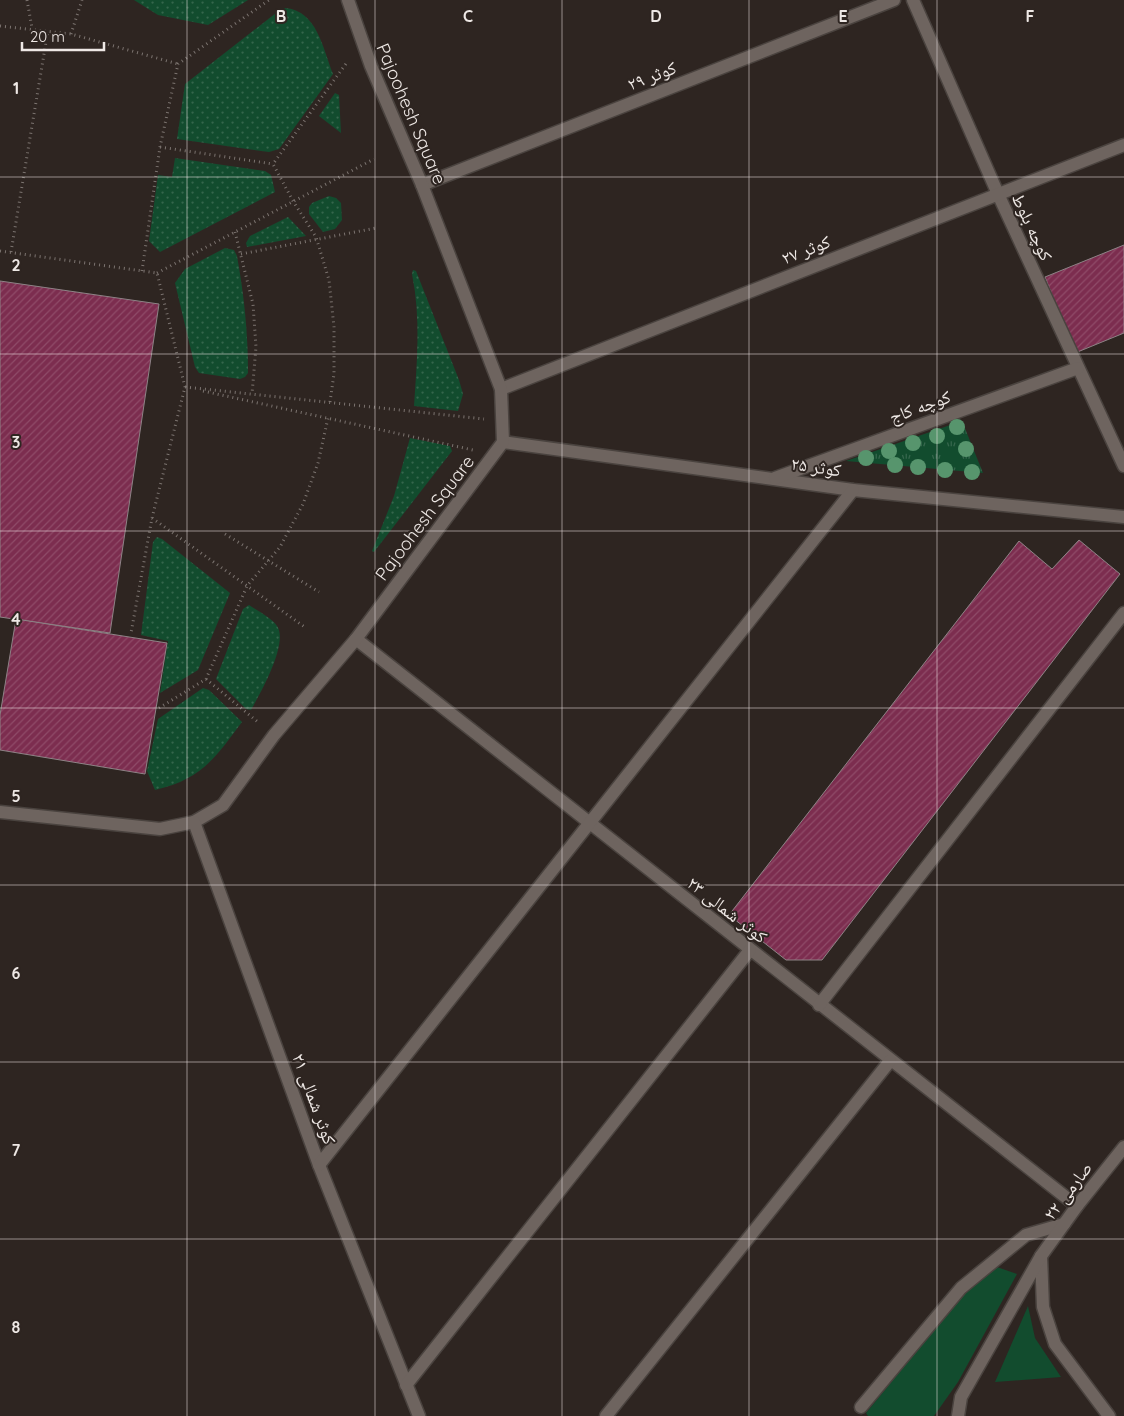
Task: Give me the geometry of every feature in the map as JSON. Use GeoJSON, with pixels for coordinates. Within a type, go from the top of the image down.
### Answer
{"type":"FeatureCollection","features":[{"type":"Feature","properties":{"kind":"street","name":"Pajoohesh Square"},"geometry":{"type":"LineString","coordinates":[[0,812],[160,829],[194,822],[223,805],[274,735],[356,639],[504,442],[501,389],[422,185],[362,42],[348,0]]}},
{"type":"Feature","properties":{"kind":"street","name":"کوثر ۲۹"},"geometry":{"type":"LineString","coordinates":[[422,185],[894,0]]}},
{"type":"Feature","properties":{"kind":"street","name":"کوچه بلوط"},"geometry":{"type":"LineString","coordinates":[[913,0],[998,194],[1124,466]]}},
{"type":"Feature","properties":{"kind":"street","name":"کوثر ۲۷"},"geometry":{"type":"LineString","coordinates":[[501,389],[1124,145]]}},
{"type":"Feature","properties":{"kind":"street","name":"کوچه کاج"},"geometry":{"type":"LineString","coordinates":[[774,478],[1078,368]]}},
{"type":"Feature","properties":{"kind":"street","name":"کوثر ۲۵"},"geometry":{"type":"LineString","coordinates":[[504,442],[692,470],[774,478],[853,490],[1124,518]]}},
{"type":"Feature","properties":{"kind":"street"},"geometry":{"type":"LineString","coordinates":[[319,1165],[853,490]]}},
{"type":"Feature","properties":{"kind":"street"},"geometry":{"type":"LineString","coordinates":[[819,1005],[1124,613]]}},
{"type":"Feature","properties":{"kind":"street","name":"کوثر شمالی ۲۳"},"geometry":{"type":"LineString","coordinates":[[356,639],[890,1061],[1077,1206]]}},
{"type":"Feature","properties":{"kind":"street","name":"کوثر شمالی ۲۱"},"geometry":{"type":"LineString","coordinates":[[194,822],[319,1165],[419,1416]]}},
{"type":"Feature","properties":{"kind":"street"},"geometry":{"type":"LineString","coordinates":[[406,1385],[750,950]]}},
{"type":"Feature","properties":{"kind":"street"},"geometry":{"type":"LineString","coordinates":[[606,1416],[890,1061]]}},
{"type":"Feature","properties":{"kind":"street","name":"صارمی ۲۲"},"geometry":{"type":"LineString","coordinates":[[958,1416],[961,1397],[1041,1256],[1077,1206],[1124,1147]]}},
{"type":"Feature","properties":{"kind":"street"},"geometry":{"type":"LineString","coordinates":[[861,1407],[961,1288],[1026,1235],[1064,1224]]}},
{"type":"Feature","properties":{"kind":"street"},"geometry":{"type":"LineString","coordinates":[[1041,1256],[1043,1307],[1055,1344],[1109,1416]]}},
{"type":"Feature","properties":{"kind":"path"},"geometry":{"type":"LineString","coordinates":[[27,0],[32,28]]}},
{"type":"Feature","properties":{"kind":"path"},"geometry":{"type":"LineString","coordinates":[[71,34],[82,0]]}},
{"type":"Feature","properties":{"kind":"path"},"geometry":{"type":"LineString","coordinates":[[142,271],[160,147],[178,64],[269,0]]}},
{"type":"Feature","properties":{"kind":"path"},"geometry":{"type":"LineString","coordinates":[[0,26],[32,28],[71,34],[178,64]]}},
{"type":"Feature","properties":{"kind":"path"},"geometry":{"type":"LineString","coordinates":[[11,252],[48,30]]}},
{"type":"Feature","properties":{"kind":"path"},"geometry":{"type":"LineString","coordinates":[[274,164],[362,42]]}},
{"type":"Feature","properties":{"kind":"path"},"geometry":{"type":"LineString","coordinates":[[160,147],[274,164]]}},
{"type":"Feature","properties":{"kind":"path"},"geometry":{"type":"LineString","coordinates":[[0,251],[157,273],[374,159]]}},
{"type":"Feature","properties":{"kind":"path"},"geometry":{"type":"LineString","coordinates":[[274,164],[292,202],[316,238],[329,280],[334,327],[334,374],[330,402]]}},
{"type":"Feature","properties":{"kind":"path"},"geometry":{"type":"LineString","coordinates":[[241,254],[316,238],[376,228]]}},
{"type":"Feature","properties":{"kind":"path"},"geometry":{"type":"LineString","coordinates":[[235,232],[253,304],[256,348],[252,394]]}},
{"type":"Feature","properties":{"kind":"path"},"geometry":{"type":"LineString","coordinates":[[131,633],[152,518],[185,387],[157,273]]}},
{"type":"Feature","properties":{"kind":"path"},"geometry":{"type":"LineString","coordinates":[[185,387],[504,421]]}},
{"type":"Feature","properties":{"kind":"path"},"geometry":{"type":"LineString","coordinates":[[185,387],[494,454]]}},
{"type":"Feature","properties":{"kind":"path"},"geometry":{"type":"LineString","coordinates":[[159,708],[206,679],[247,586],[280,547],[303,504],[318,463],[328,418]]}},
{"type":"Feature","properties":{"kind":"path"},"geometry":{"type":"LineString","coordinates":[[152,518],[306,628]]}},
{"type":"Feature","properties":{"kind":"path"},"geometry":{"type":"LineString","coordinates":[[225,534],[319,592]]}},
{"type":"Feature","properties":{"kind":"path"},"geometry":{"type":"LineString","coordinates":[[206,679],[274,735]]}},
{"type":"Feature","properties":{"kind":"green space"},"geometry":{"type":"Polygon","coordinates":[[[134,0],[248,0],[208,25],[158,15],[134,0]]]}},
{"type":"Feature","properties":{"kind":"green space"},"geometry":{"type":"Polygon","coordinates":[[[285,8],[296,10],[312,23],[322,43],[333,74],[279,149],[269,152],[177,139],[185,84],[285,8]]]}},
{"type":"Feature","properties":{"kind":"green space"},"geometry":{"type":"Polygon","coordinates":[[[335,93],[339,95],[341,133],[319,116],[335,93]]]}},
{"type":"Feature","properties":{"kind":"green space"},"geometry":{"type":"Polygon","coordinates":[[[175,158],[265,171],[271,175],[275,192],[160,252],[149,241],[158,175],[172,177],[175,158]]]}},
{"type":"Feature","properties":{"kind":"green space"},"geometry":{"type":"Polygon","coordinates":[[[329,196],[336,198],[341,203],[342,220],[335,229],[323,232],[309,214],[309,207],[312,203],[329,196]]]}},
{"type":"Feature","properties":{"kind":"green space"},"geometry":{"type":"Polygon","coordinates":[[[288,217],[306,236],[247,247],[246,243],[250,236],[288,217]]]}},
{"type":"Feature","properties":{"kind":"green space"},"geometry":{"type":"Polygon","coordinates":[[[225,248],[234,250],[237,256],[244,299],[248,373],[240,379],[199,373],[195,367],[175,283],[185,269],[225,248]]]}},
{"type":"Feature","properties":{"kind":"green space"},"geometry":{"type":"Polygon","coordinates":[[[413,270],[416,271],[459,380],[463,394],[458,411],[414,406],[417,307],[413,270]]]}},
{"type":"Feature","properties":{"kind":"green space"},"geometry":{"type":"Polygon","coordinates":[[[962,421],[983,473],[846,461],[962,421]]]}},
{"type":"Feature","properties":{"kind":"green space"},"geometry":{"type":"Polygon","coordinates":[[[410,438],[450,446],[452,451],[374,552],[372,551],[394,496],[410,438]]]}},
{"type":"Feature","properties":{"kind":"green space"},"geometry":{"type":"Polygon","coordinates":[[[157,537],[230,593],[198,670],[160,693],[168,641],[141,635],[153,542],[157,537]]]}},
{"type":"Feature","properties":{"kind":"green space"},"geometry":{"type":"Polygon","coordinates":[[[249,605],[272,620],[280,634],[272,668],[251,710],[246,709],[216,679],[243,609],[249,605]]]}},
{"type":"Feature","properties":{"kind":"green space"},"geometry":{"type":"Polygon","coordinates":[[[203,688],[209,690],[242,722],[215,756],[196,773],[185,780],[155,790],[147,771],[158,719],[203,688]]]}},
{"type":"Feature","properties":{"kind":"green space"},"geometry":{"type":"Polygon","coordinates":[[[997,1267],[1017,1274],[958,1382],[934,1416],[868,1416],[866,1413],[964,1293],[997,1267]]]}},
{"type":"Feature","properties":{"kind":"green space"},"geometry":{"type":"Polygon","coordinates":[[[1028,1306],[1035,1338],[1061,1377],[995,1382],[1028,1306]]]}},
{"type":"Feature","properties":{"kind":"building"},"geometry":{"type":"Polygon","coordinates":[[[1124,245],[1124,333],[1075,353],[1045,277],[1124,245]]]}},
{"type":"Feature","properties":{"kind":"building"},"geometry":{"type":"Polygon","coordinates":[[[0,281],[159,304],[110,633],[0,617],[0,281]]]}},
{"type":"Feature","properties":{"kind":"building"},"geometry":{"type":"Polygon","coordinates":[[[1079,540],[1120,574],[822,960],[786,960],[729,915],[1019,541],[1052,569],[1079,540]]]}},
{"type":"Feature","properties":{"kind":"building"},"geometry":{"type":"Polygon","coordinates":[[[16,619],[167,643],[145,774],[0,750],[0,715],[16,619]]]}}]}
